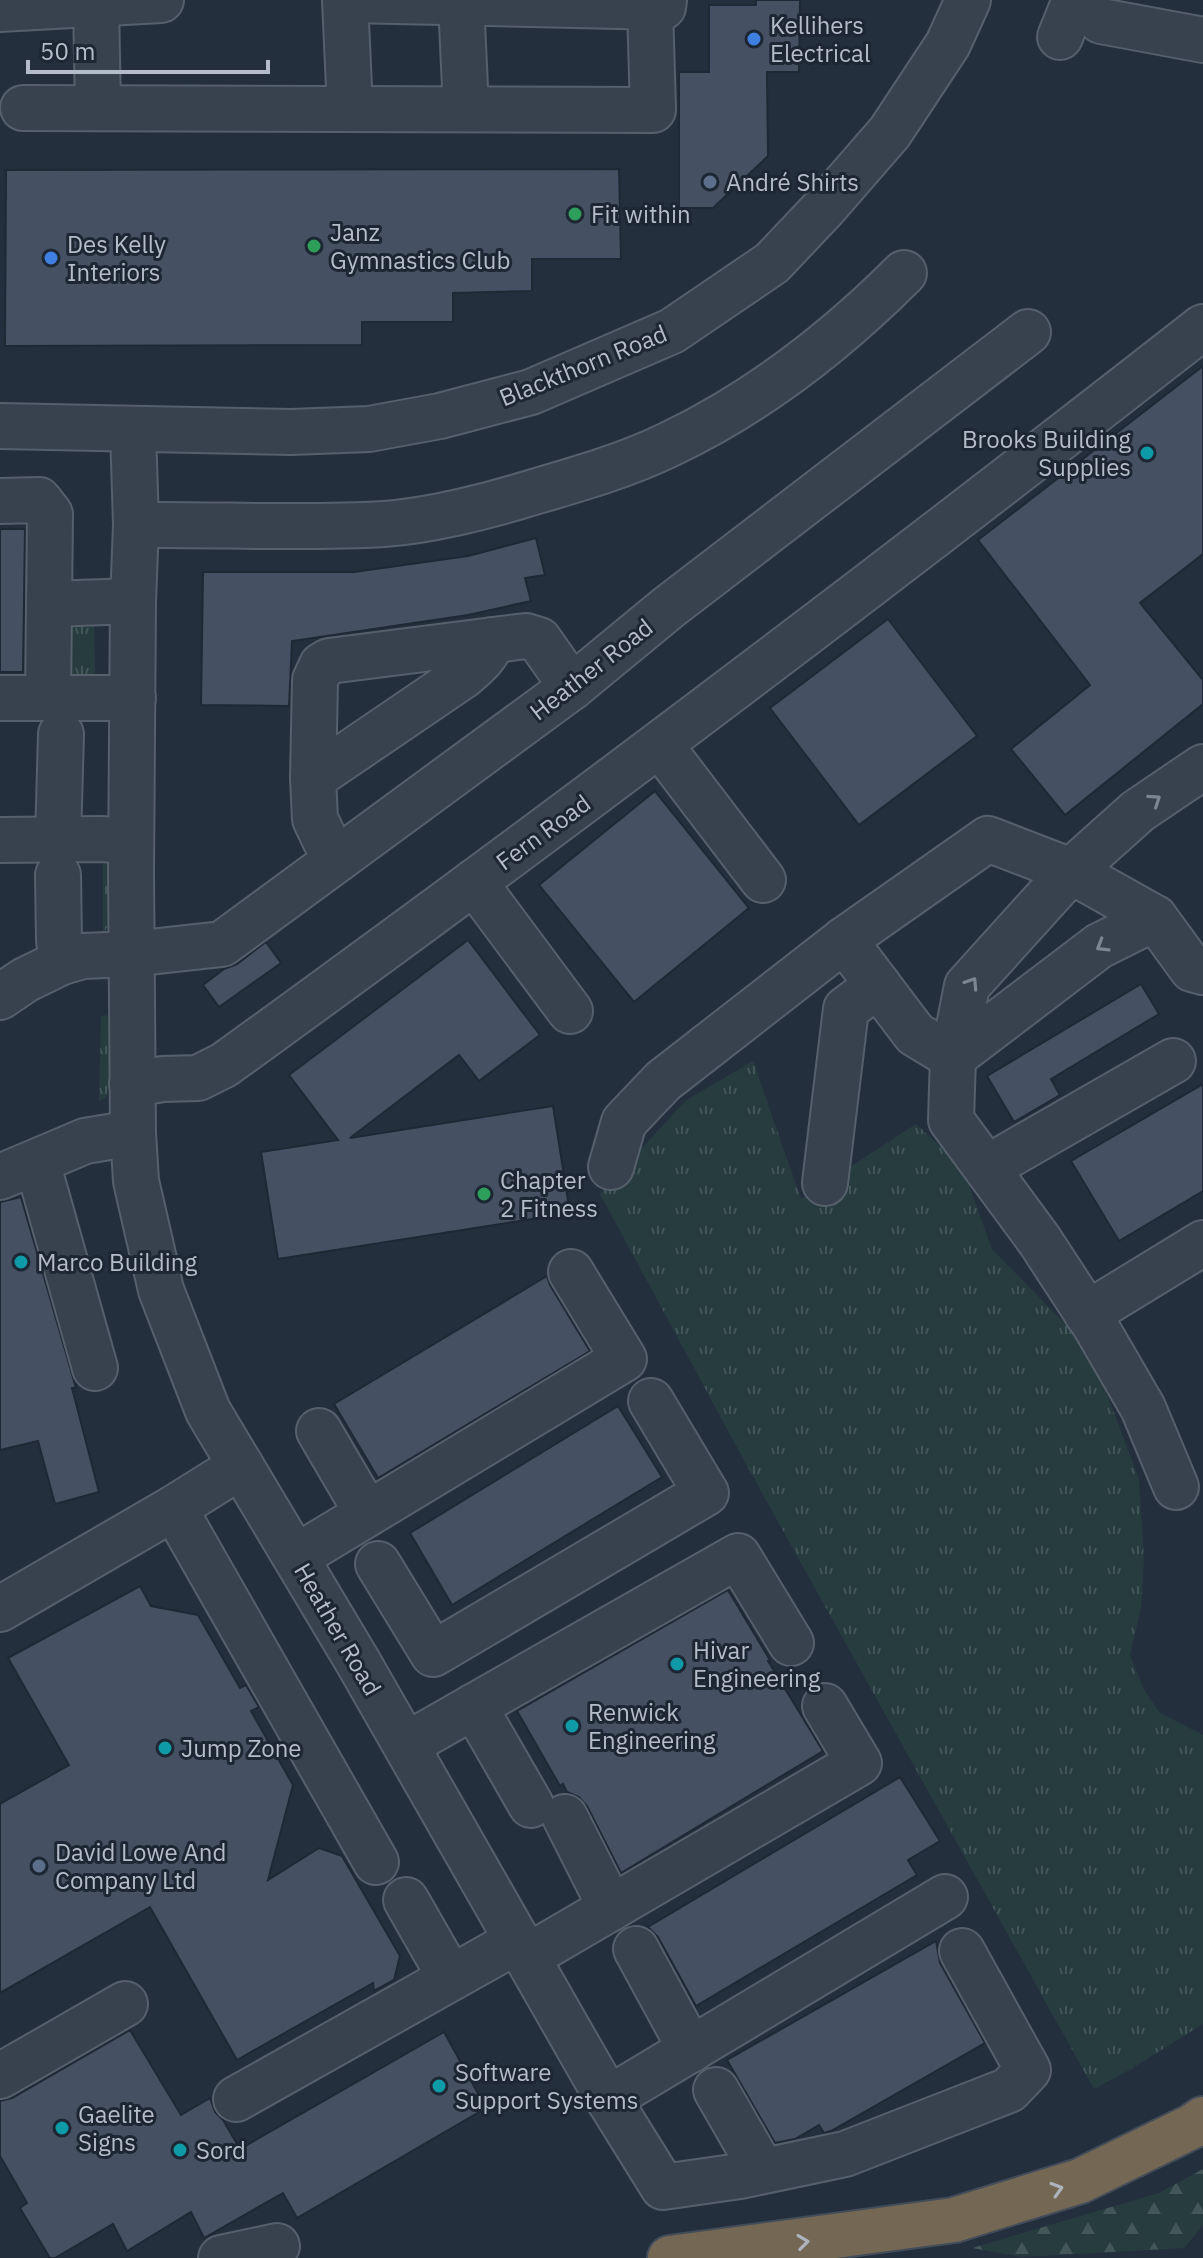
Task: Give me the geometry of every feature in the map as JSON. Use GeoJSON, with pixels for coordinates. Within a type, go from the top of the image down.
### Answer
{"type":"FeatureCollection","features":[{"type":"Feature","properties":{"kind":"highway"},"geometry":{"type":"LineString","coordinates":[[670,2258],[954,2220],[1080,2181],[1203,2119]]}},
{"type":"Feature","properties":{"kind":"street"},"geometry":{"type":"LineString","coordinates":[[0,9],[161,0]]}},
{"type":"Feature","properties":{"kind":"street"},"geometry":{"type":"LineString","coordinates":[[23,108],[653,110],[659,5],[347,0],[350,109]]}},
{"type":"Feature","properties":{"kind":"street","name":"Blackthorn Road"},"geometry":{"type":"LineString","coordinates":[[0,426],[291,432],[369,429],[440,416],[531,392],[672,331],[772,263],[824,208],[890,132],[948,44],[968,0]]}},
{"type":"Feature","properties":{"kind":"street"},"geometry":{"type":"LineString","coordinates":[[461,2],[466,109]]}},
{"type":"Feature","properties":{"kind":"street"},"geometry":{"type":"LineString","coordinates":[[96,4],[98,108]]}},
{"type":"Feature","properties":{"kind":"street"},"geometry":{"type":"LineString","coordinates":[[1078,19],[1203,40]]}},
{"type":"Feature","properties":{"kind":"street"},"geometry":{"type":"LineString","coordinates":[[136,525],[388,524],[510,499],[613,468],[713,423],[781,379],[852,323],[904,273]]}},
{"type":"Feature","properties":{"kind":"street","name":"Fern Road"},"geometry":{"type":"LineString","coordinates":[[132,1084],[198,1078],[212,1073],[660,745],[935,537],[1203,327]]}},
{"type":"Feature","properties":{"kind":"street","name":"Heather Road"},"geometry":{"type":"LineString","coordinates":[[131,954],[222,944],[572,687],[669,607],[1028,332]]}},
{"type":"Feature","properties":{"kind":"street","name":"Heather Road"},"geometry":{"type":"LineString","coordinates":[[133,429],[136,525],[131,841],[133,1133],[136,1181],[161,1290],[208,1411],[358,1662],[608,2099],[663,2187],[751,2173]]}},
{"type":"Feature","properties":{"kind":"street"},"geometry":{"type":"LineString","coordinates":[[0,501],[39,500],[50,514],[50,604],[62,962]]}},
{"type":"Feature","properties":{"kind":"street"},"geometry":{"type":"LineString","coordinates":[[50,604],[133,601]]}},
{"type":"Feature","properties":{"kind":"street"},"geometry":{"type":"LineString","coordinates":[[338,859],[315,819],[315,680],[322,665],[329,661],[526,636],[539,640],[572,687]]}},
{"type":"Feature","properties":{"kind":"street"},"geometry":{"type":"LineString","coordinates":[[313,778],[463,676],[490,650],[493,640]]}},
{"type":"Feature","properties":{"kind":"street"},"geometry":{"type":"LineString","coordinates":[[0,698],[54,716],[133,698]]}},
{"type":"Feature","properties":{"kind":"street"},"geometry":{"type":"LineString","coordinates":[[660,745],[763,880]]}},
{"type":"Feature","properties":{"kind":"street"},"geometry":{"type":"LineString","coordinates":[[1176,1487],[1143,1408],[1087,1314],[1040,1241],[951,1120],[953,1057],[967,986],[1071,871],[1138,811],[1203,767]]}},
{"type":"Feature","properties":{"kind":"street"},"geometry":{"type":"LineString","coordinates":[[611,1167],[624,1122],[663,1081],[844,940],[988,839],[1071,871],[1155,918],[1192,969],[1203,972]]}},
{"type":"Feature","properties":{"kind":"street"},"geometry":{"type":"LineString","coordinates":[[0,840],[58,857],[131,841]]}},
{"type":"Feature","properties":{"kind":"street"},"geometry":{"type":"LineString","coordinates":[[474,882],[570,1011]]}},
{"type":"Feature","properties":{"kind":"street"},"geometry":{"type":"LineString","coordinates":[[953,1057],[1099,946],[1155,918]]}},
{"type":"Feature","properties":{"kind":"street"},"geometry":{"type":"LineString","coordinates":[[844,940],[915,1034],[953,1057]]}},
{"type":"Feature","properties":{"kind":"street"},"geometry":{"type":"LineString","coordinates":[[0,997],[25,980],[62,962],[83,956],[131,954]]}},
{"type":"Feature","properties":{"kind":"street"},"geometry":{"type":"LineString","coordinates":[[825,1183],[846,1009],[878,985]]}},
{"type":"Feature","properties":{"kind":"street"},"geometry":{"type":"LineString","coordinates":[[988,1170],[1173,1061]]}},
{"type":"Feature","properties":{"kind":"street"},"geometry":{"type":"LineString","coordinates":[[95,1368],[18,1170],[85,1141],[133,1133]]}},
{"type":"Feature","properties":{"kind":"street"},"geometry":{"type":"LineString","coordinates":[[1087,1314],[1203,1243]]}},
{"type":"Feature","properties":{"kind":"street"},"geometry":{"type":"LineString","coordinates":[[296,1557],[624,1359],[571,1272]]}},
{"type":"Feature","properties":{"kind":"street"},"geometry":{"type":"LineString","coordinates":[[378,1564],[433,1654],[706,1493],[651,1401]]}},
{"type":"Feature","properties":{"kind":"street"},"geometry":{"type":"LineString","coordinates":[[319,1431],[367,1513]]}},
{"type":"Feature","properties":{"kind":"street"},"geometry":{"type":"LineString","coordinates":[[0,1609],[241,1466]]}},
{"type":"Feature","properties":{"kind":"street"},"geometry":{"type":"LineString","coordinates":[[174,1508],[376,1862]]}},
{"type":"Feature","properties":{"kind":"street"},"geometry":{"type":"LineString","coordinates":[[406,1745],[738,1556],[791,1643]]}},
{"type":"Feature","properties":{"kind":"street"},"geometry":{"type":"LineString","coordinates":[[358,1662],[415,1625]]}},
{"type":"Feature","properties":{"kind":"street"},"geometry":{"type":"LineString","coordinates":[[474,1706],[611,1908]]}},
{"type":"Feature","properties":{"kind":"street"},"geometry":{"type":"LineString","coordinates":[[236,2099],[450,1977],[522,1949],[611,1908],[859,1763],[825,1706]]}},
{"type":"Feature","properties":{"kind":"street"},"geometry":{"type":"LineString","coordinates":[[608,2099],[945,1897]]}},
{"type":"Feature","properties":{"kind":"street"},"geometry":{"type":"LineString","coordinates":[[406,1900],[450,1977]]}},
{"type":"Feature","properties":{"kind":"street"},"geometry":{"type":"LineString","coordinates":[[636,1949],[691,2050]]}},
{"type":"Feature","properties":{"kind":"street"},"geometry":{"type":"LineString","coordinates":[[716,2090],[751,2173],[845,2154],[1009,2090],[1028,2070],[962,1951]]}},
{"type":"Feature","properties":{"kind":"street"},"geometry":{"type":"LineString","coordinates":[[0,2076],[125,2004]]}},
{"type":"Feature","properties":{"kind":"street"},"geometry":{"type":"LineString","coordinates":[[221,2258],[277,2246]]}},
{"type":"Feature","properties":{"kind":"green space"},"geometry":{"type":"Polygon","coordinates":[[[94,623],[95,678],[67,678],[69,630],[74,624],[94,623]]]}},
{"type":"Feature","properties":{"kind":"green space"},"geometry":{"type":"Polygon","coordinates":[[[103,861],[110,864],[111,920],[103,935],[103,861]]]}},
{"type":"Feature","properties":{"kind":"green space"},"geometry":{"type":"Polygon","coordinates":[[[111,1015],[109,1086],[106,1097],[99,1101],[101,1016],[111,1015]]]}},
{"type":"Feature","properties":{"kind":"green space"},"geometry":{"type":"Polygon","coordinates":[[[753,1061],[801,1199],[916,1124],[962,1166],[992,1249],[1073,1332],[1106,1392],[1139,1479],[1144,1560],[1141,1607],[1130,1655],[1144,1690],[1160,1713],[1203,1735],[1203,2024],[1094,2089],[752,1475],[600,1194],[685,1101],[753,1061]]]}},
{"type":"Feature","properties":{"kind":"green space"},"geometry":{"type":"Polygon","coordinates":[[[1203,2169],[1203,2225],[1184,2248],[1022,2257],[972,2248],[1159,2193],[1203,2169]]]}},
{"type":"Feature","properties":{"kind":"building"},"geometry":{"type":"Polygon","coordinates":[[[756,0],[800,0],[799,72],[767,72],[768,156],[713,208],[679,208],[679,72],[709,72],[709,5],[756,5],[756,0]]]}},
{"type":"Feature","properties":{"kind":"building"},"geometry":{"type":"Polygon","coordinates":[[[619,169],[621,259],[532,259],[532,291],[453,293],[453,322],[362,322],[362,345],[5,346],[6,170],[619,169]]]}},
{"type":"Feature","properties":{"kind":"building","name":"Brooks Building Supplies"},"geometry":{"type":"Polygon","coordinates":[[[1203,366],[1203,554],[1140,603],[1203,680],[1203,704],[1065,815],[1011,749],[1090,685],[978,540],[1203,366]]]}},
{"type":"Feature","properties":{"kind":"building"},"geometry":{"type":"Polygon","coordinates":[[[0,529],[25,529],[23,672],[0,672],[0,529]]]}},
{"type":"Feature","properties":{"kind":"building"},"geometry":{"type":"Polygon","coordinates":[[[536,538],[545,575],[525,578],[531,601],[468,615],[292,641],[289,706],[201,705],[203,572],[354,572],[468,556],[536,538]]]}},
{"type":"Feature","properties":{"kind":"building"},"geometry":{"type":"Polygon","coordinates":[[[888,619],[977,736],[859,825],[770,708],[888,619]]]}},
{"type":"Feature","properties":{"kind":"building"},"geometry":{"type":"Polygon","coordinates":[[[655,791],[749,908],[634,1002],[539,885],[655,791]]]}},
{"type":"Feature","properties":{"kind":"building"},"geometry":{"type":"Polygon","coordinates":[[[468,940],[540,1035],[479,1081],[459,1055],[350,1138],[553,1106],[570,1213],[278,1259],[261,1152],[338,1140],[289,1075],[468,940]]]}},
{"type":"Feature","properties":{"kind":"building"},"geometry":{"type":"Polygon","coordinates":[[[266,942],[281,963],[219,1007],[203,985],[266,942]]]}},
{"type":"Feature","properties":{"kind":"building"},"geometry":{"type":"Polygon","coordinates":[[[1141,984],[1159,1014],[1051,1079],[1060,1095],[1014,1122],[987,1076],[1141,984]]]}},
{"type":"Feature","properties":{"kind":"building"},"geometry":{"type":"Polygon","coordinates":[[[1203,1084],[1203,1191],[1119,1241],[1071,1161],[1203,1084]]]}},
{"type":"Feature","properties":{"kind":"building","name":"Marco Building"},"geometry":{"type":"Polygon","coordinates":[[[21,1197],[76,1388],[72,1388],[99,1492],[55,1504],[38,1441],[0,1450],[0,1202],[21,1197]]]}},
{"type":"Feature","properties":{"kind":"building"},"geometry":{"type":"Polygon","coordinates":[[[547,1276],[590,1351],[378,1478],[334,1404],[547,1276]]]}},
{"type":"Feature","properties":{"kind":"building"},"geometry":{"type":"Polygon","coordinates":[[[618,1406],[662,1477],[452,1605],[410,1533],[618,1406]]]}},
{"type":"Feature","properties":{"kind":"building","name":"Jump Zone"},"geometry":{"type":"Polygon","coordinates":[[[140,1586],[151,1606],[198,1615],[240,1688],[246,1685],[259,1707],[251,1711],[293,1785],[268,1880],[319,1848],[342,1856],[400,1956],[394,1980],[374,1991],[373,1983],[237,2060],[150,1907],[0,1993],[0,1804],[69,1765],[8,1658],[140,1586]]]}},
{"type":"Feature","properties":{"kind":"building"},"geometry":{"type":"Polygon","coordinates":[[[728,1590],[823,1751],[621,1873],[587,1806],[579,1797],[567,1792],[563,1784],[560,1786],[517,1711],[728,1590]]]}},
{"type":"Feature","properties":{"kind":"building"},"geometry":{"type":"Polygon","coordinates":[[[900,1777],[940,1841],[908,1860],[917,1875],[696,2006],[658,1937],[648,1927],[900,1777]]]}},
{"type":"Feature","properties":{"kind":"building"},"geometry":{"type":"Polygon","coordinates":[[[936,1941],[940,1963],[985,2043],[831,2131],[824,2133],[819,2125],[795,2139],[775,2143],[727,2060],[936,1941]]]}},
{"type":"Feature","properties":{"kind":"building"},"geometry":{"type":"Polygon","coordinates":[[[130,2030],[181,2115],[210,2098],[215,2112],[240,2149],[444,2032],[486,2108],[297,2218],[283,2193],[204,2238],[191,2212],[127,2251],[113,2224],[50,2258],[20,2208],[27,2203],[0,2156],[0,2101],[12,2098],[130,2030]]]}},
{"type":"Feature","properties":{"kind":"place","name":"Kellihers Electrical"},"geometry":{"type":"Point","coordinates":[754,39]}},
{"type":"Feature","properties":{"kind":"place","name":"André Shirts"},"geometry":{"type":"Point","coordinates":[710,182]}},
{"type":"Feature","properties":{"kind":"place","name":"Fit within"},"geometry":{"type":"Point","coordinates":[575,214]}},
{"type":"Feature","properties":{"kind":"place","name":"Janz Gymnastics Club"},"geometry":{"type":"Point","coordinates":[314,246]}},
{"type":"Feature","properties":{"kind":"place","name":"Des Kelly Interiors"},"geometry":{"type":"Point","coordinates":[51,258]}},
{"type":"Feature","properties":{"kind":"place","name":"Brooks Building Supplies"},"geometry":{"type":"Point","coordinates":[1147,453]}},
{"type":"Feature","properties":{"kind":"place","name":"Chapter 2 Fitness"},"geometry":{"type":"Point","coordinates":[484,1194]}},
{"type":"Feature","properties":{"kind":"place","name":"Marco Building"},"geometry":{"type":"Point","coordinates":[21,1262]}},
{"type":"Feature","properties":{"kind":"place","name":"Hivar Engineering"},"geometry":{"type":"Point","coordinates":[677,1664]}},
{"type":"Feature","properties":{"kind":"place","name":"Renwick Engineering"},"geometry":{"type":"Point","coordinates":[572,1726]}},
{"type":"Feature","properties":{"kind":"place","name":"Jump Zone"},"geometry":{"type":"Point","coordinates":[165,1748]}},
{"type":"Feature","properties":{"kind":"place","name":"David Lowe And Company Ltd"},"geometry":{"type":"Point","coordinates":[39,1866]}},
{"type":"Feature","properties":{"kind":"place","name":"Software Support Systems"},"geometry":{"type":"Point","coordinates":[439,2086]}},
{"type":"Feature","properties":{"kind":"place","name":"Gaelite Signs"},"geometry":{"type":"Point","coordinates":[62,2128]}},
{"type":"Feature","properties":{"kind":"place","name":"Sord"},"geometry":{"type":"Point","coordinates":[180,2150]}}]}
